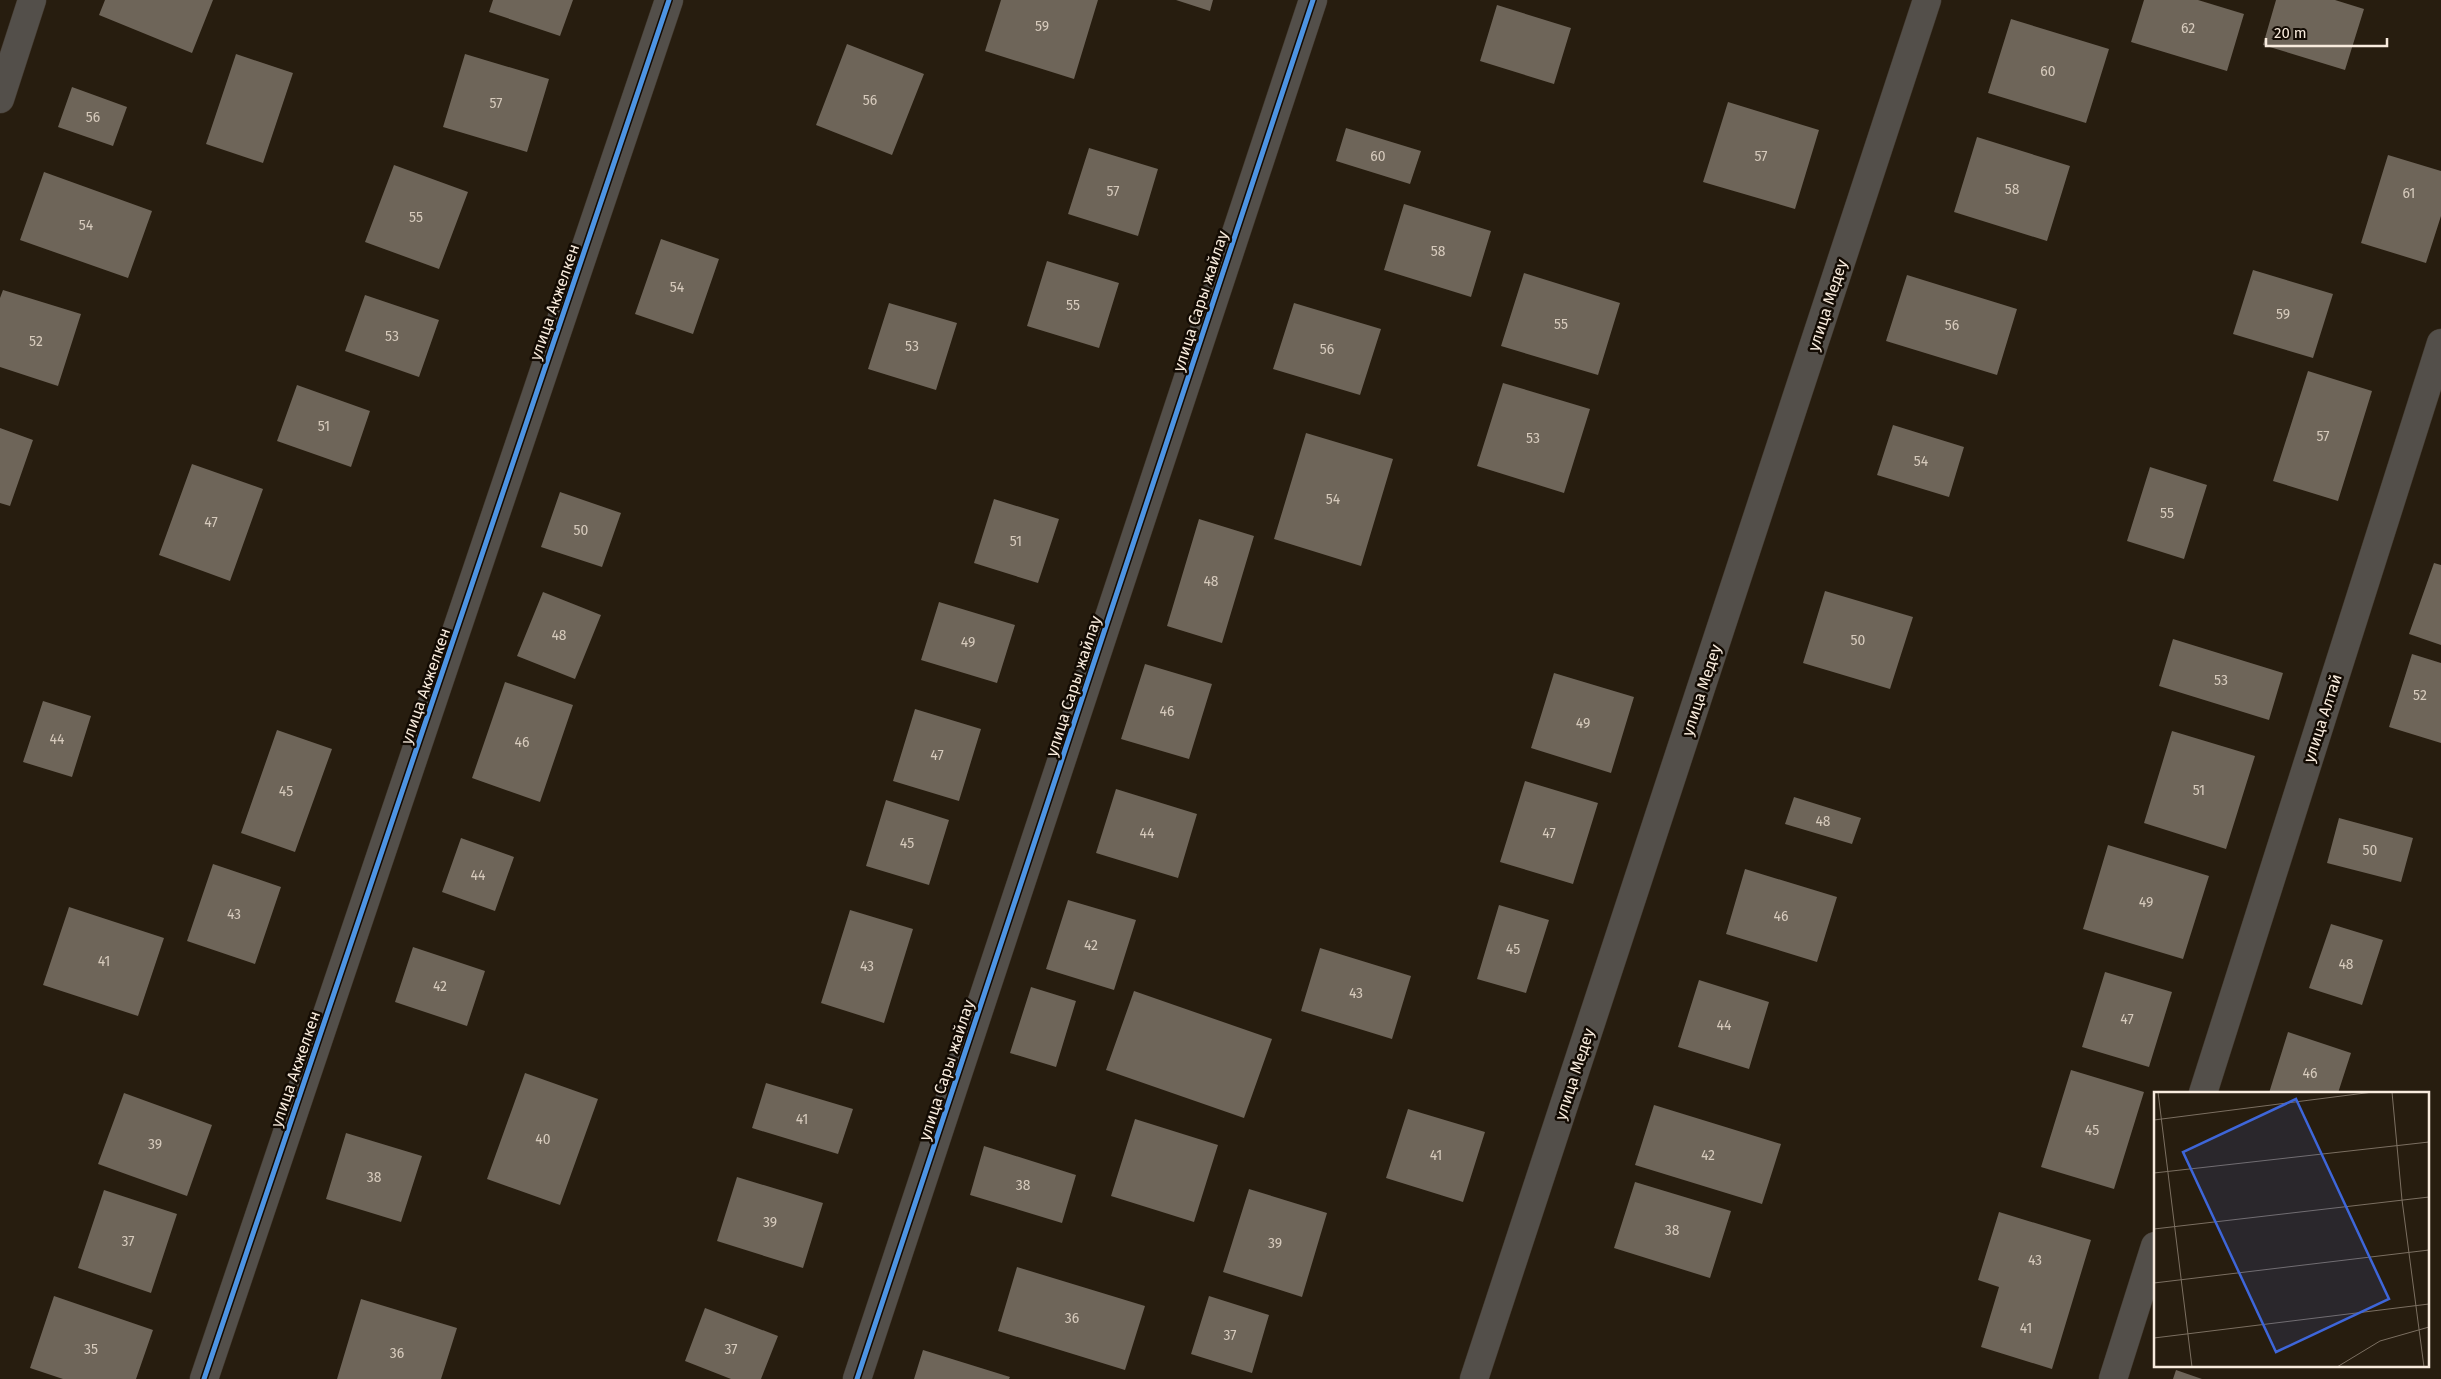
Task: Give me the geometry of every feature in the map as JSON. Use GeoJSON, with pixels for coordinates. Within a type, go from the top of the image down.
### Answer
{"type":"FeatureCollection","features":[{"type":"Feature","properties":{"kind":"street"},"geometry":{"type":"LineString","coordinates":[[0,99],[32,0]]}},
{"type":"Feature","properties":{"kind":"street","name":"улица Акжелкен"},"geometry":{"type":"LineString","coordinates":[[204,1379],[669,0]]}},
{"type":"Feature","properties":{"kind":"street","name":"улица Сары жайлау"},"geometry":{"type":"LineString","coordinates":[[857,1379],[1313,0]]}},
{"type":"Feature","properties":{"kind":"street","name":"улица Медеу"},"geometry":{"type":"LineString","coordinates":[[1474,1379],[1927,0]]}},
{"type":"Feature","properties":{"kind":"street","name":"улица Алтай"},"geometry":{"type":"LineString","coordinates":[[2203,1092],[2441,343]]}},
{"type":"Feature","properties":{"kind":"street"},"geometry":{"type":"LineString","coordinates":[[2113,1379],[2154,1249]]}},
{"type":"Feature","properties":{"kind":"building"},"geometry":{"type":"Polygon","coordinates":[[[105,0],[213,0],[192,53],[99,15],[105,0]]]}},
{"type":"Feature","properties":{"kind":"building"},"geometry":{"type":"Polygon","coordinates":[[[493,0],[573,0],[560,36],[489,12],[493,0]]]}},
{"type":"Feature","properties":{"kind":"building"},"geometry":{"type":"Polygon","coordinates":[[[1001,0],[1098,0],[1074,79],[985,51],[1001,0]]]}},
{"type":"Feature","properties":{"kind":"building"},"geometry":{"type":"Polygon","coordinates":[[[1176,0],[1213,0],[1210,11],[1176,0]]]}},
{"type":"Feature","properties":{"kind":"building"},"geometry":{"type":"Polygon","coordinates":[[[2144,0],[2198,0],[2244,14],[2227,71],[2131,42],[2144,0]]]}},
{"type":"Feature","properties":{"kind":"building"},"geometry":{"type":"Polygon","coordinates":[[[2276,0],[2335,0],[2364,9],[2345,70],[2263,45],[2276,0]]]}},
{"type":"Feature","properties":{"kind":"building"},"geometry":{"type":"Polygon","coordinates":[[[1497,5],[1571,28],[1554,84],[1480,61],[1497,5]]]}},
{"type":"Feature","properties":{"kind":"building"},"geometry":{"type":"Polygon","coordinates":[[[2011,19],[2109,49],[2086,123],[1988,93],[2011,19]]]}},
{"type":"Feature","properties":{"kind":"building"},"geometry":{"type":"Polygon","coordinates":[[[847,44],[924,74],[892,155],[816,125],[847,44]]]}},
{"type":"Feature","properties":{"kind":"building"},"geometry":{"type":"Polygon","coordinates":[[[236,54],[293,73],[263,163],[206,144],[236,54]]]}},
{"type":"Feature","properties":{"kind":"building"},"geometry":{"type":"Polygon","coordinates":[[[465,54],[549,79],[527,152],[443,127],[465,54]]]}},
{"type":"Feature","properties":{"kind":"building"},"geometry":{"type":"Polygon","coordinates":[[[72,87],[127,107],[113,146],[58,127],[72,87]]]}},
{"type":"Feature","properties":{"kind":"building"},"geometry":{"type":"Polygon","coordinates":[[[1728,102],[1819,130],[1795,209],[1703,182],[1728,102]]]}},
{"type":"Feature","properties":{"kind":"building"},"geometry":{"type":"Polygon","coordinates":[[[1346,128],[1421,151],[1410,184],[1336,161],[1346,128]]]}},
{"type":"Feature","properties":{"kind":"building"},"geometry":{"type":"Polygon","coordinates":[[[1977,137],[2070,166],[2047,241],[1954,212],[1977,137]]]}},
{"type":"Feature","properties":{"kind":"building"},"geometry":{"type":"Polygon","coordinates":[[[1089,148],[1158,169],[1138,236],[1068,214],[1089,148]]]}},
{"type":"Feature","properties":{"kind":"building"},"geometry":{"type":"Polygon","coordinates":[[[2388,155],[2441,171],[2441,216],[2426,263],[2361,243],[2388,155]]]}},
{"type":"Feature","properties":{"kind":"building"},"geometry":{"type":"Polygon","coordinates":[[[394,165],[468,192],[439,269],[365,242],[394,165]]]}},
{"type":"Feature","properties":{"kind":"building"},"geometry":{"type":"Polygon","coordinates":[[[44,172],[152,211],[128,278],[20,240],[44,172]]]}},
{"type":"Feature","properties":{"kind":"building"},"geometry":{"type":"Polygon","coordinates":[[[1404,204],[1491,231],[1471,297],[1384,270],[1404,204]]]}},
{"type":"Feature","properties":{"kind":"building"},"geometry":{"type":"Polygon","coordinates":[[[661,239],[719,259],[693,334],[635,314],[661,239]]]}},
{"type":"Feature","properties":{"kind":"building"},"geometry":{"type":"Polygon","coordinates":[[[1047,261],[1119,283],[1099,348],[1027,326],[1047,261]]]}},
{"type":"Feature","properties":{"kind":"building"},"geometry":{"type":"Polygon","coordinates":[[[2253,270],[2333,294],[2313,358],[2233,334],[2253,270]]]}},
{"type":"Feature","properties":{"kind":"building"},"geometry":{"type":"Polygon","coordinates":[[[1524,273],[1620,303],[1598,375],[1501,346],[1524,273]]]}},
{"type":"Feature","properties":{"kind":"building"},"geometry":{"type":"Polygon","coordinates":[[[1907,275],[2017,309],[1997,375],[1886,341],[1907,275]]]}},
{"type":"Feature","properties":{"kind":"building"},"geometry":{"type":"Polygon","coordinates":[[[3,290],[81,314],[58,386],[0,367],[0,298],[3,290]]]}},
{"type":"Feature","properties":{"kind":"building"},"geometry":{"type":"Polygon","coordinates":[[[365,295],[439,320],[419,377],[345,351],[365,295]]]}},
{"type":"Feature","properties":{"kind":"building"},"geometry":{"type":"Polygon","coordinates":[[[889,303],[957,323],[936,390],[868,369],[889,303]]]}},
{"type":"Feature","properties":{"kind":"building"},"geometry":{"type":"Polygon","coordinates":[[[1294,303],[1381,329],[1360,395],[1273,369],[1294,303]]]}},
{"type":"Feature","properties":{"kind":"building"},"geometry":{"type":"Polygon","coordinates":[[[2308,371],[2372,391],[2338,501],[2273,481],[2308,371]]]}},
{"type":"Feature","properties":{"kind":"building"},"geometry":{"type":"Polygon","coordinates":[[[1503,383],[1590,409],[1564,493],[1477,466],[1503,383]]]}},
{"type":"Feature","properties":{"kind":"building"},"geometry":{"type":"Polygon","coordinates":[[[297,385],[370,411],[351,467],[277,441],[297,385]]]}},
{"type":"Feature","properties":{"kind":"building"},"geometry":{"type":"Polygon","coordinates":[[[1893,425],[1964,447],[1949,497],[1877,475],[1893,425]]]}},
{"type":"Feature","properties":{"kind":"building"},"geometry":{"type":"Polygon","coordinates":[[[0,428],[33,440],[10,506],[0,503],[0,428]]]}},
{"type":"Feature","properties":{"kind":"building"},"geometry":{"type":"Polygon","coordinates":[[[1306,433],[1393,459],[1361,566],[1274,539],[1306,433]]]}},
{"type":"Feature","properties":{"kind":"building"},"geometry":{"type":"Polygon","coordinates":[[[192,464],[263,489],[230,581],[159,555],[192,464]]]}},
{"type":"Feature","properties":{"kind":"building"},"geometry":{"type":"Polygon","coordinates":[[[2150,467],[2207,485],[2184,559],[2127,541],[2150,467]]]}},
{"type":"Feature","properties":{"kind":"building"},"geometry":{"type":"Polygon","coordinates":[[[560,492],[621,513],[602,567],[541,547],[560,492]]]}},
{"type":"Feature","properties":{"kind":"building"},"geometry":{"type":"Polygon","coordinates":[[[994,499],[1059,519],[1038,583],[974,563],[994,499]]]}},
{"type":"Feature","properties":{"kind":"building"},"geometry":{"type":"Polygon","coordinates":[[[1199,519],[1254,536],[1222,643],[1167,626],[1199,519]]]}},
{"type":"Feature","properties":{"kind":"building"},"geometry":{"type":"Polygon","coordinates":[[[2434,563],[2441,565],[2441,645],[2409,634],[2434,563]]]}},
{"type":"Feature","properties":{"kind":"building"},"geometry":{"type":"Polygon","coordinates":[[[1825,591],[1913,617],[1890,689],[1803,663],[1825,591]]]}},
{"type":"Feature","properties":{"kind":"building"},"geometry":{"type":"Polygon","coordinates":[[[543,592],[601,615],[575,679],[517,656],[543,592]]]}},
{"type":"Feature","properties":{"kind":"building"},"geometry":{"type":"Polygon","coordinates":[[[939,602],[1015,625],[997,683],[921,660],[939,602]]]}},
{"type":"Feature","properties":{"kind":"building"},"geometry":{"type":"Polygon","coordinates":[[[2173,639],[2283,673],[2269,720],[2159,686],[2173,639]]]}},
{"type":"Feature","properties":{"kind":"building"},"geometry":{"type":"Polygon","coordinates":[[[2412,654],[2441,663],[2441,743],[2389,727],[2412,654]]]}},
{"type":"Feature","properties":{"kind":"building"},"geometry":{"type":"Polygon","coordinates":[[[1145,664],[1212,684],[1189,759],[1121,739],[1145,664]]]}},
{"type":"Feature","properties":{"kind":"building"},"geometry":{"type":"Polygon","coordinates":[[[1554,673],[1634,697],[1611,773],[1531,748],[1554,673]]]}},
{"type":"Feature","properties":{"kind":"building"},"geometry":{"type":"Polygon","coordinates":[[[505,682],[573,705],[540,802],[472,778],[505,682]]]}},
{"type":"Feature","properties":{"kind":"building"},"geometry":{"type":"Polygon","coordinates":[[[43,701],[91,716],[72,777],[23,762],[43,701]]]}},
{"type":"Feature","properties":{"kind":"building"},"geometry":{"type":"Polygon","coordinates":[[[915,709],[981,729],[959,801],[893,781],[915,709]]]}},
{"type":"Feature","properties":{"kind":"building"},"geometry":{"type":"Polygon","coordinates":[[[277,730],[332,749],[295,852],[241,833],[277,730]]]}},
{"type":"Feature","properties":{"kind":"building"},"geometry":{"type":"Polygon","coordinates":[[[2172,731],[2255,756],[2226,849],[2144,823],[2172,731]]]}},
{"type":"Feature","properties":{"kind":"building"},"geometry":{"type":"Polygon","coordinates":[[[1525,781],[1598,803],[1573,884],[1500,862],[1525,781]]]}},
{"type":"Feature","properties":{"kind":"building"},"geometry":{"type":"Polygon","coordinates":[[[1116,789],[1197,814],[1178,878],[1096,853],[1116,789]]]}},
{"type":"Feature","properties":{"kind":"building"},"geometry":{"type":"Polygon","coordinates":[[[1794,797],[1861,818],[1852,844],[1785,824],[1794,797]]]}},
{"type":"Feature","properties":{"kind":"building"},"geometry":{"type":"Polygon","coordinates":[[[886,800],[949,820],[929,885],[866,866],[886,800]]]}},
{"type":"Feature","properties":{"kind":"building"},"geometry":{"type":"Polygon","coordinates":[[[2339,818],[2413,838],[2401,882],[2327,863],[2339,818]]]}},
{"type":"Feature","properties":{"kind":"building"},"geometry":{"type":"Polygon","coordinates":[[[461,838],[514,857],[495,911],[442,892],[461,838]]]}},
{"type":"Feature","properties":{"kind":"building"},"geometry":{"type":"Polygon","coordinates":[[[2108,845],[2209,876],[2183,959],[2083,929],[2108,845]]]}},
{"type":"Feature","properties":{"kind":"building"},"geometry":{"type":"Polygon","coordinates":[[[213,864],[281,887],[255,964],[187,941],[213,864]]]}},
{"type":"Feature","properties":{"kind":"building"},"geometry":{"type":"Polygon","coordinates":[[[1745,869],[1837,897],[1817,962],[1726,934],[1745,869]]]}},
{"type":"Feature","properties":{"kind":"building"},"geometry":{"type":"Polygon","coordinates":[[[1068,900],[1136,920],[1114,990],[1046,969],[1068,900]]]}},
{"type":"Feature","properties":{"kind":"building"},"geometry":{"type":"Polygon","coordinates":[[[1499,905],[1549,920],[1526,993],[1477,979],[1499,905]]]}},
{"type":"Feature","properties":{"kind":"building"},"geometry":{"type":"Polygon","coordinates":[[[69,907],[164,938],[138,1016],[43,985],[69,907]]]}},
{"type":"Feature","properties":{"kind":"building"},"geometry":{"type":"Polygon","coordinates":[[[850,910],[913,929],[884,1023],[821,1003],[850,910]]]}},
{"type":"Feature","properties":{"kind":"building"},"geometry":{"type":"Polygon","coordinates":[[[2331,924],[2383,940],[2362,1005],[2309,988],[2331,924]]]}},
{"type":"Feature","properties":{"kind":"building"},"geometry":{"type":"Polygon","coordinates":[[[413,947],[485,971],[467,1026],[395,1002],[413,947]]]}},
{"type":"Feature","properties":{"kind":"building"},"geometry":{"type":"Polygon","coordinates":[[[1320,948],[1411,976],[1392,1039],[1301,1011],[1320,948]]]}},
{"type":"Feature","properties":{"kind":"building"},"geometry":{"type":"Polygon","coordinates":[[[2105,972],[2172,992],[2149,1067],[2082,1047],[2105,972]]]}},
{"type":"Feature","properties":{"kind":"building"},"geometry":{"type":"Polygon","coordinates":[[[1699,980],[1769,1002],[1749,1069],[1678,1047],[1699,980]]]}},
{"type":"Feature","properties":{"kind":"building"},"geometry":{"type":"Polygon","coordinates":[[[1031,987],[1076,1001],[1056,1067],[1010,1053],[1031,987]]]}},
{"type":"Feature","properties":{"kind":"building"},"geometry":{"type":"Polygon","coordinates":[[[1134,991],[1272,1039],[1244,1118],[1106,1070],[1134,991]]]}},
{"type":"Feature","properties":{"kind":"building"},"geometry":{"type":"Polygon","coordinates":[[[2288,1032],[2351,1053],[2338,1092],[2269,1092],[2288,1032]]]}},
{"type":"Feature","properties":{"kind":"building"},"geometry":{"type":"Polygon","coordinates":[[[2071,1070],[2144,1092],[2114,1189],[2041,1167],[2071,1070]]]}},
{"type":"Feature","properties":{"kind":"building"},"geometry":{"type":"Polygon","coordinates":[[[525,1073],[598,1099],[560,1205],[487,1179],[525,1073]]]}},
{"type":"Feature","properties":{"kind":"building"},"geometry":{"type":"Polygon","coordinates":[[[766,1083],[853,1109],[838,1154],[752,1128],[766,1083]]]}},
{"type":"Feature","properties":{"kind":"building"},"geometry":{"type":"Polygon","coordinates":[[[124,1093],[212,1125],[187,1196],[98,1164],[124,1093]]]}},
{"type":"Feature","properties":{"kind":"building"},"geometry":{"type":"Polygon","coordinates":[[[1654,1105],[1781,1144],[1762,1204],[1635,1165],[1654,1105]]]}},
{"type":"Feature","properties":{"kind":"building"},"geometry":{"type":"Polygon","coordinates":[[[1408,1109],[1485,1132],[1463,1202],[1386,1178],[1408,1109]]]}},
{"type":"Feature","properties":{"kind":"building"},"geometry":{"type":"Polygon","coordinates":[[[1135,1119],[1218,1145],[1194,1222],[1111,1196],[1135,1119]]]}},
{"type":"Feature","properties":{"kind":"building"},"geometry":{"type":"Polygon","coordinates":[[[346,1133],[422,1156],[401,1222],[326,1199],[346,1133]]]}},
{"type":"Feature","properties":{"kind":"building"},"geometry":{"type":"Polygon","coordinates":[[[984,1146],[1076,1175],[1062,1223],[970,1195],[984,1146]]]}},
{"type":"Feature","properties":{"kind":"building"},"geometry":{"type":"Polygon","coordinates":[[[737,1177],[823,1203],[803,1268],[717,1241],[737,1177]]]}},
{"type":"Feature","properties":{"kind":"building"},"geometry":{"type":"Polygon","coordinates":[[[1635,1182],[1731,1211],[1710,1278],[1614,1248],[1635,1182]]]}},
{"type":"Feature","properties":{"kind":"building"},"geometry":{"type":"Polygon","coordinates":[[[1249,1189],[1327,1213],[1302,1297],[1223,1272],[1249,1189]]]}},
{"type":"Feature","properties":{"kind":"building"},"geometry":{"type":"Polygon","coordinates":[[[104,1190],[177,1214],[151,1293],[78,1268],[104,1190]]]}},
{"type":"Feature","properties":{"kind":"building"},"geometry":{"type":"Polygon","coordinates":[[[1999,1212],[2091,1240],[2052,1369],[1981,1347],[1999,1287],[1978,1280],[1999,1212]]]}},
{"type":"Feature","properties":{"kind":"building"},"geometry":{"type":"Polygon","coordinates":[[[1017,1267],[1145,1306],[1125,1370],[998,1331],[1017,1267]]]}},
{"type":"Feature","properties":{"kind":"building"},"geometry":{"type":"Polygon","coordinates":[[[54,1296],[153,1330],[136,1379],[63,1379],[30,1368],[54,1296]]]}},
{"type":"Feature","properties":{"kind":"building"},"geometry":{"type":"Polygon","coordinates":[[[1209,1296],[1269,1315],[1252,1373],[1191,1354],[1209,1296]]]}},
{"type":"Feature","properties":{"kind":"building"},"geometry":{"type":"Polygon","coordinates":[[[361,1299],[457,1328],[441,1379],[337,1379],[361,1299]]]}},
{"type":"Feature","properties":{"kind":"building"},"geometry":{"type":"Polygon","coordinates":[[[705,1308],[778,1336],[761,1379],[731,1379],[685,1361],[705,1308]]]}},
{"type":"Feature","properties":{"kind":"building"},"geometry":{"type":"Polygon","coordinates":[[[923,1350],[1010,1377],[1009,1379],[914,1379],[923,1350]]]}},
{"type":"Feature","properties":{"kind":"building"},"geometry":{"type":"Polygon","coordinates":[[[2176,1370],[2202,1379],[2173,1379],[2176,1370]]]}},
{"type":"Feature","properties":{"kind":"cycle path"},"geometry":{"type":"LineString","coordinates":[[204,1379],[669,0]]}},
{"type":"Feature","properties":{"kind":"cycle path"},"geometry":{"type":"LineString","coordinates":[[857,1379],[1313,0]]}}]}
